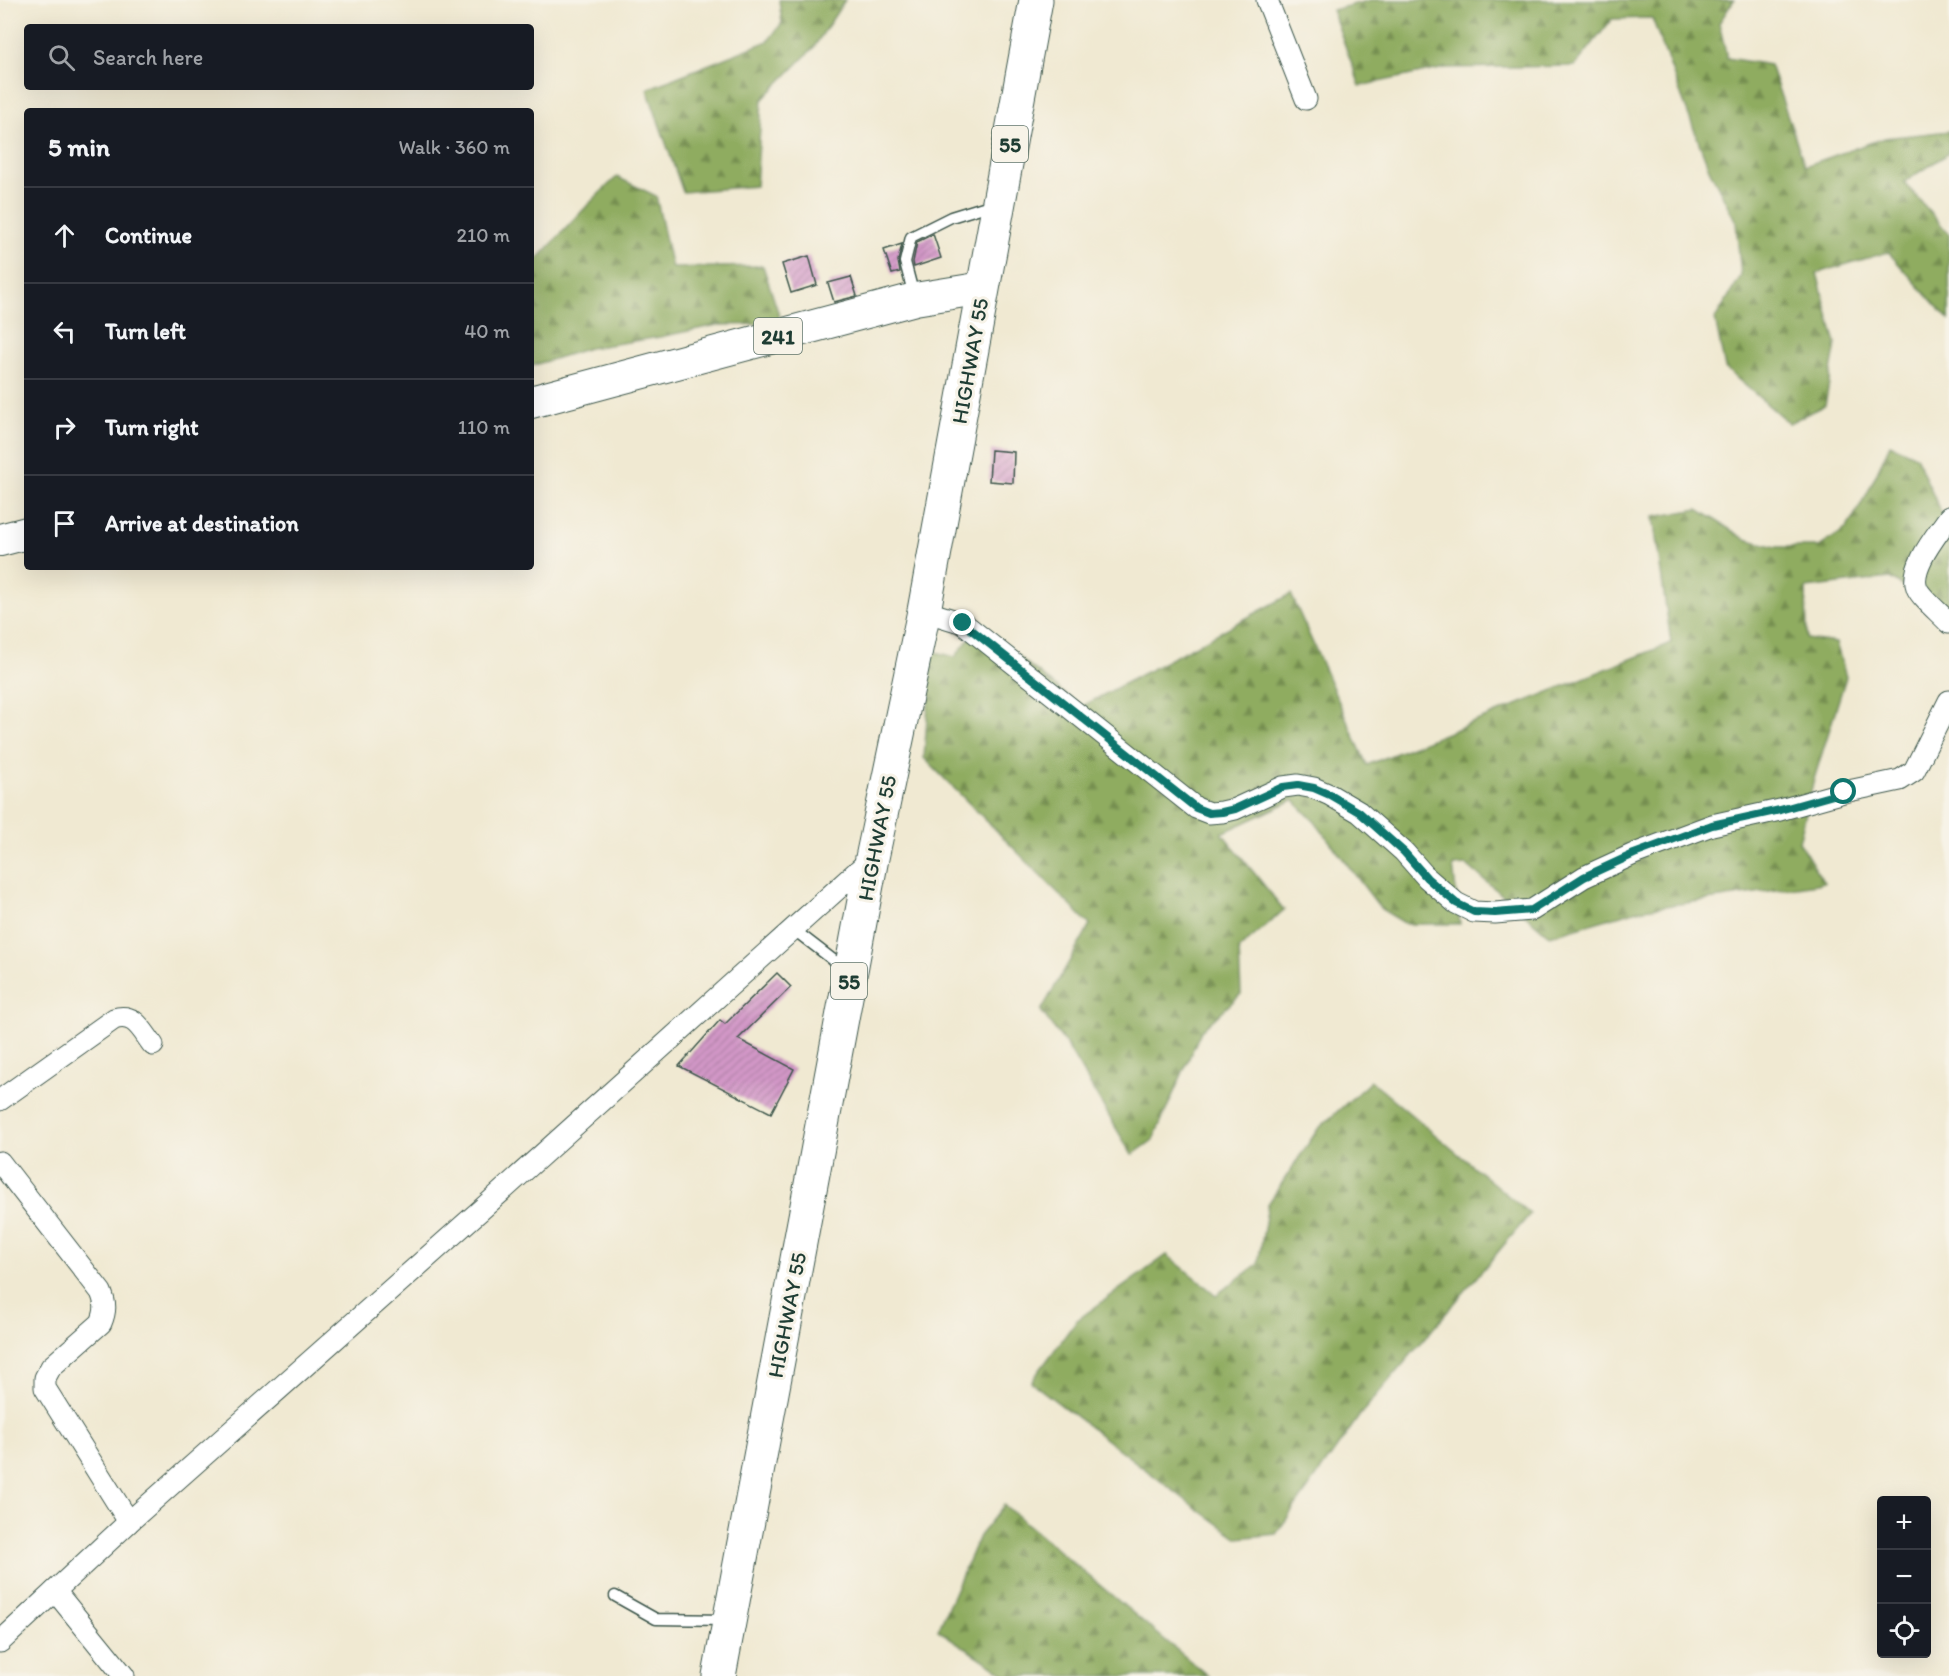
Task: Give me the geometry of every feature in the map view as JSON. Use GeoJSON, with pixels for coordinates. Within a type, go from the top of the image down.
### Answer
{"type":"FeatureCollection","features":[{"type":"Feature","properties":{"kind":"highway","name":"HIGHWAY 55"},"geometry":{"type":"LineString","coordinates":[[719,1676],[872,858],[944,617],[983,288],[1036,0]]}},
{"type":"Feature","properties":{"kind":"main road","name":"241"},"geometry":{"type":"LineString","coordinates":[[534,401],[915,299],[983,288]]}},
{"type":"Feature","properties":{"kind":"main road"},"geometry":{"type":"LineString","coordinates":[[0,540],[24,534]]}},
{"type":"Feature","properties":{"kind":"street"},"geometry":{"type":"LineString","coordinates":[[1267,0],[1306,99]]}},
{"type":"Feature","properties":{"kind":"street"},"geometry":{"type":"LineString","coordinates":[[1949,517],[1920,560],[1915,578],[1917,590],[1949,623]]}},
{"type":"Feature","properties":{"kind":"street"},"geometry":{"type":"LineString","coordinates":[[944,617],[1196,808],[1209,813],[1222,812],[1235,809],[1283,787],[1298,785],[1314,788],[1359,812],[1404,852],[1427,878],[1456,903],[1474,912],[1532,910],[1584,877],[1634,854],[1712,825],[1900,780],[1914,771],[1949,701]]}},
{"type":"Feature","properties":{"kind":"street"},"geometry":{"type":"LineString","coordinates":[[0,1642],[129,1522],[872,858]]}},
{"type":"Feature","properties":{"kind":"street"},"geometry":{"type":"LineString","coordinates":[[0,1100],[114,1018],[123,1016],[132,1018],[153,1045]]}},
{"type":"Feature","properties":{"kind":"street"},"geometry":{"type":"LineString","coordinates":[[0,1162],[101,1292],[106,1304],[101,1323],[51,1367],[45,1378],[45,1388],[129,1522]]}},
{"type":"Feature","properties":{"kind":"street"},"geometry":{"type":"LineString","coordinates":[[55,1591],[124,1676]]}},
{"type":"Feature","properties":{"kind":"lane"},"geometry":{"type":"LineString","coordinates":[[915,299],[905,262],[910,237],[951,218],[1000,202]]}},
{"type":"Feature","properties":{"kind":"lane"},"geometry":{"type":"LineString","coordinates":[[793,929],[851,973]]}},
{"type":"Feature","properties":{"kind":"lane"},"geometry":{"type":"LineString","coordinates":[[615,1596],[656,1619],[730,1620]]}},
{"type":"Feature","properties":{"kind":"green space"},"geometry":{"type":"Polygon","coordinates":[[[779,0],[845,0],[814,47],[762,100],[756,186],[683,192],[647,89],[768,41],[782,23],[779,0]]]}},
{"type":"Feature","properties":{"kind":"green space"},"geometry":{"type":"Polygon","coordinates":[[[1371,0],[1734,0],[1719,23],[1727,58],[1770,65],[1805,166],[1884,138],[1949,131],[1949,153],[1904,182],[1949,234],[1949,320],[1888,252],[1817,273],[1836,344],[1825,405],[1789,423],[1725,368],[1715,319],[1741,276],[1736,222],[1709,169],[1652,18],[1612,19],[1575,66],[1445,68],[1360,86],[1332,10],[1371,0]]]}},
{"type":"Feature","properties":{"kind":"green space"},"geometry":{"type":"Polygon","coordinates":[[[617,177],[656,196],[672,268],[763,266],[782,324],[717,325],[589,348],[534,365],[534,263],[617,177]]]}},
{"type":"Feature","properties":{"kind":"green space"},"geometry":{"type":"Polygon","coordinates":[[[1890,444],[1916,456],[1949,531],[1949,614],[1890,578],[1806,588],[1807,639],[1836,643],[1846,677],[1814,779],[1799,842],[1824,883],[1638,910],[1550,936],[1467,865],[1453,866],[1460,924],[1406,924],[1381,909],[1315,822],[1293,800],[1222,833],[1284,910],[1239,949],[1241,994],[1201,1031],[1153,1140],[1132,1155],[1066,1044],[1041,1011],[1090,925],[924,758],[932,651],[955,657],[980,625],[1081,707],[1291,594],[1367,765],[1671,643],[1653,517],[1698,509],[1745,539],[1776,547],[1819,547],[1847,528],[1867,494],[1890,444]]]}},
{"type":"Feature","properties":{"kind":"green space"},"geometry":{"type":"Polygon","coordinates":[[[1371,1081],[1530,1214],[1360,1415],[1276,1534],[1238,1538],[1031,1382],[1076,1321],[1167,1255],[1216,1295],[1258,1264],[1268,1204],[1318,1129],[1371,1081]]]}},
{"type":"Feature","properties":{"kind":"green space"},"geometry":{"type":"Polygon","coordinates":[[[1004,1505],[1208,1676],[1008,1676],[938,1630],[979,1536],[1004,1505]]]}},
{"type":"Feature","properties":{"kind":"building"},"geometry":{"type":"Polygon","coordinates":[[[933,234],[941,258],[914,267],[917,242],[933,234]]]}},
{"type":"Feature","properties":{"kind":"building"},"geometry":{"type":"Polygon","coordinates":[[[902,244],[898,261],[900,272],[892,274],[884,250],[902,244]]]}},
{"type":"Feature","properties":{"kind":"building"},"geometry":{"type":"Polygon","coordinates":[[[809,256],[817,285],[791,293],[782,264],[809,256]]]}},
{"type":"Feature","properties":{"kind":"building"},"geometry":{"type":"Polygon","coordinates":[[[851,277],[857,296],[834,302],[828,283],[851,277]]]}},
{"type":"Feature","properties":{"kind":"building"},"geometry":{"type":"Polygon","coordinates":[[[991,450],[1014,452],[1013,483],[989,481],[991,450]]]}},
{"type":"Feature","properties":{"kind":"building"},"geometry":{"type":"Polygon","coordinates":[[[777,973],[791,987],[738,1039],[794,1069],[771,1113],[679,1066],[720,1020],[725,1024],[777,973]]]}},
{"type":"Feature","properties":{"kind":"route"},"geometry":{"type":"LineString","coordinates":[[963,623],[1196,808],[1209,813],[1222,812],[1235,809],[1283,787],[1298,785],[1314,788],[1359,812],[1404,852],[1427,878],[1456,903],[1474,912],[1532,910],[1584,877],[1634,854],[1712,825],[1780,810],[1844,792]]}}]}
